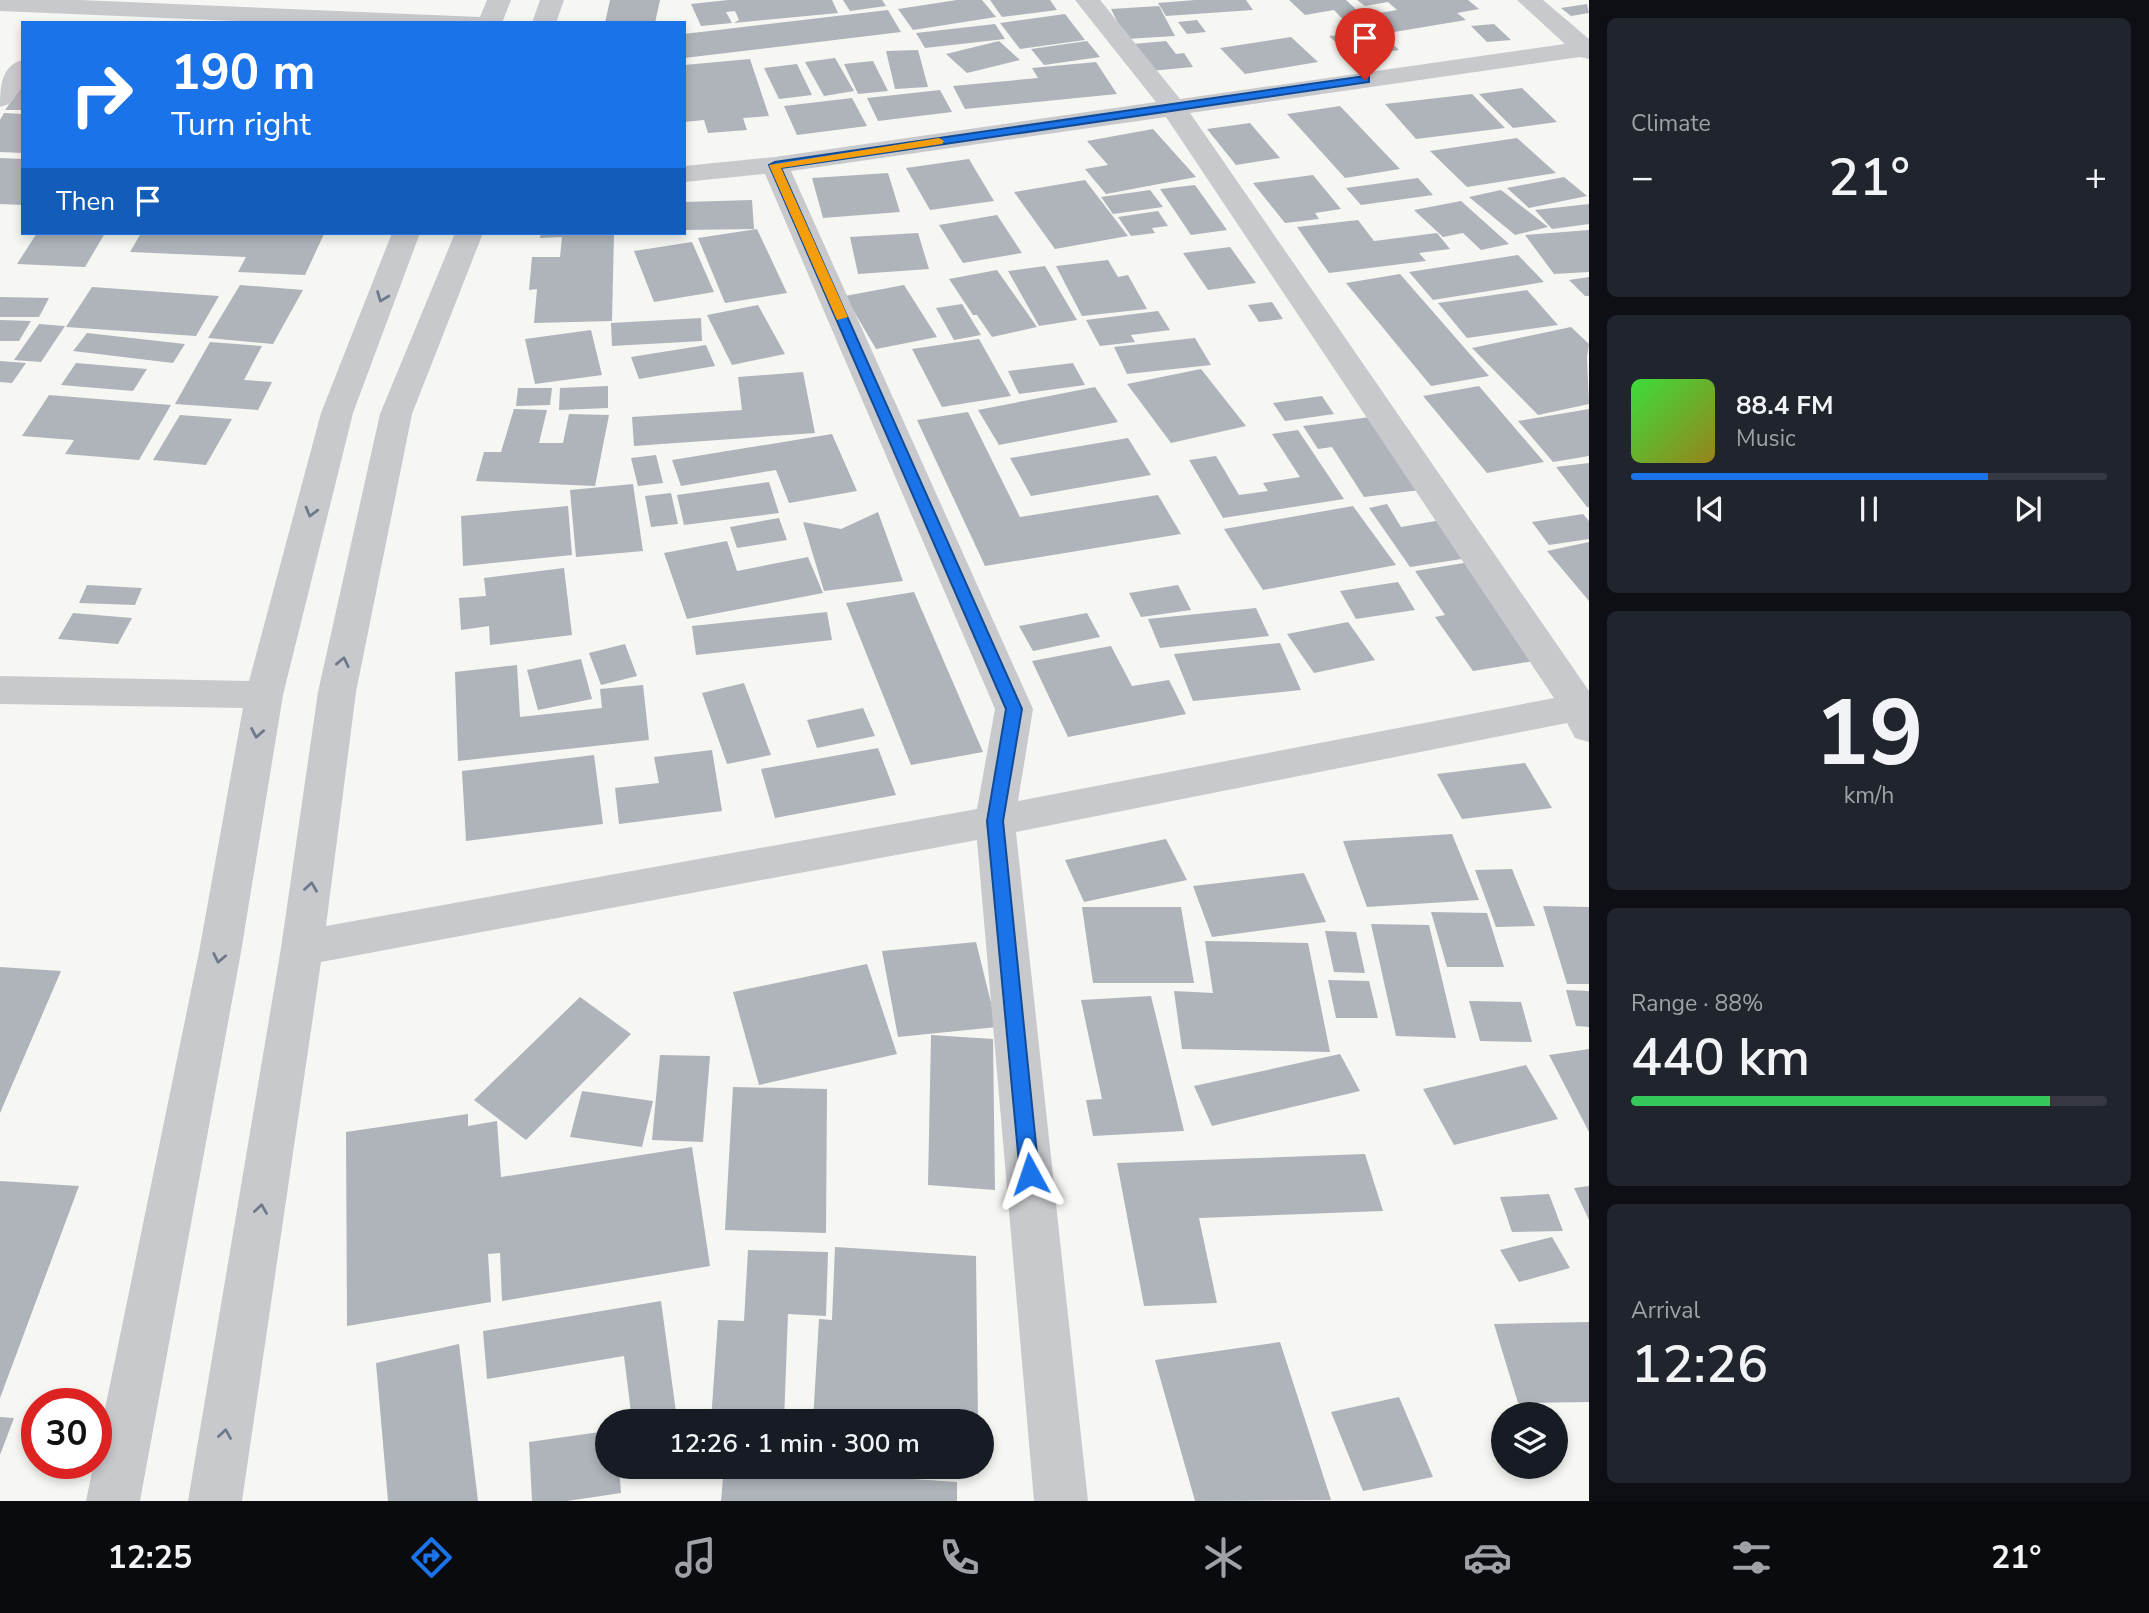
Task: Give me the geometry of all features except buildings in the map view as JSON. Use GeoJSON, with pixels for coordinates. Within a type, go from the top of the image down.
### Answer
{"type":"FeatureCollection","features":[{"type":"Feature","properties":{"kind":"street"},"geometry":{"type":"LineString","coordinates":[[491,21],[499,0]]}},
{"type":"Feature","properties":{"kind":"street"},"geometry":{"type":"LineString","coordinates":[[545,21],[552,0]]}},
{"type":"Feature","properties":{"kind":"street"},"geometry":{"type":"LineString","coordinates":[[302,948],[1586,714],[1173,107],[1087,0]]}},
{"type":"Feature","properties":{"kind":"street"},"geometry":{"type":"LineString","coordinates":[[1529,0],[1587,49]]}},
{"type":"Feature","properties":{"kind":"street"},"geometry":{"type":"LineString","coordinates":[[0,4],[64,9],[415,21]]}},
{"type":"Feature","properties":{"kind":"street"},"geometry":{"type":"LineString","coordinates":[[686,174],[775,165],[1587,49]]}},
{"type":"Feature","properties":{"kind":"street"},"geometry":{"type":"LineString","coordinates":[[0,99],[21,70]]}},
{"type":"Feature","properties":{"kind":"street"},"geometry":{"type":"LineString","coordinates":[[775,165],[1014,709],[995,821],[1061,1501]]}},
{"type":"Feature","properties":{"kind":"street"},"geometry":{"type":"LineString","coordinates":[[113,1501],[220,952],[264,695],[337,413],[405,235]]}},
{"type":"Feature","properties":{"kind":"street"},"geometry":{"type":"LineString","coordinates":[[215,1501],[302,948],[337,692],[396,414],[467,235]]}},
{"type":"Feature","properties":{"kind":"street"},"geometry":{"type":"LineString","coordinates":[[0,690],[264,695]]}},
{"type":"Feature","properties":{"kind":"slow traffic"},"geometry":{"type":"LineString","coordinates":[[842,317],[775,165],[939,141]]}},
{"type":"Feature","properties":{"kind":"route"},"geometry":{"type":"LineString","coordinates":[[1030,1174],[995,821],[1014,709],[775,165],[1365,80]]}}]}
